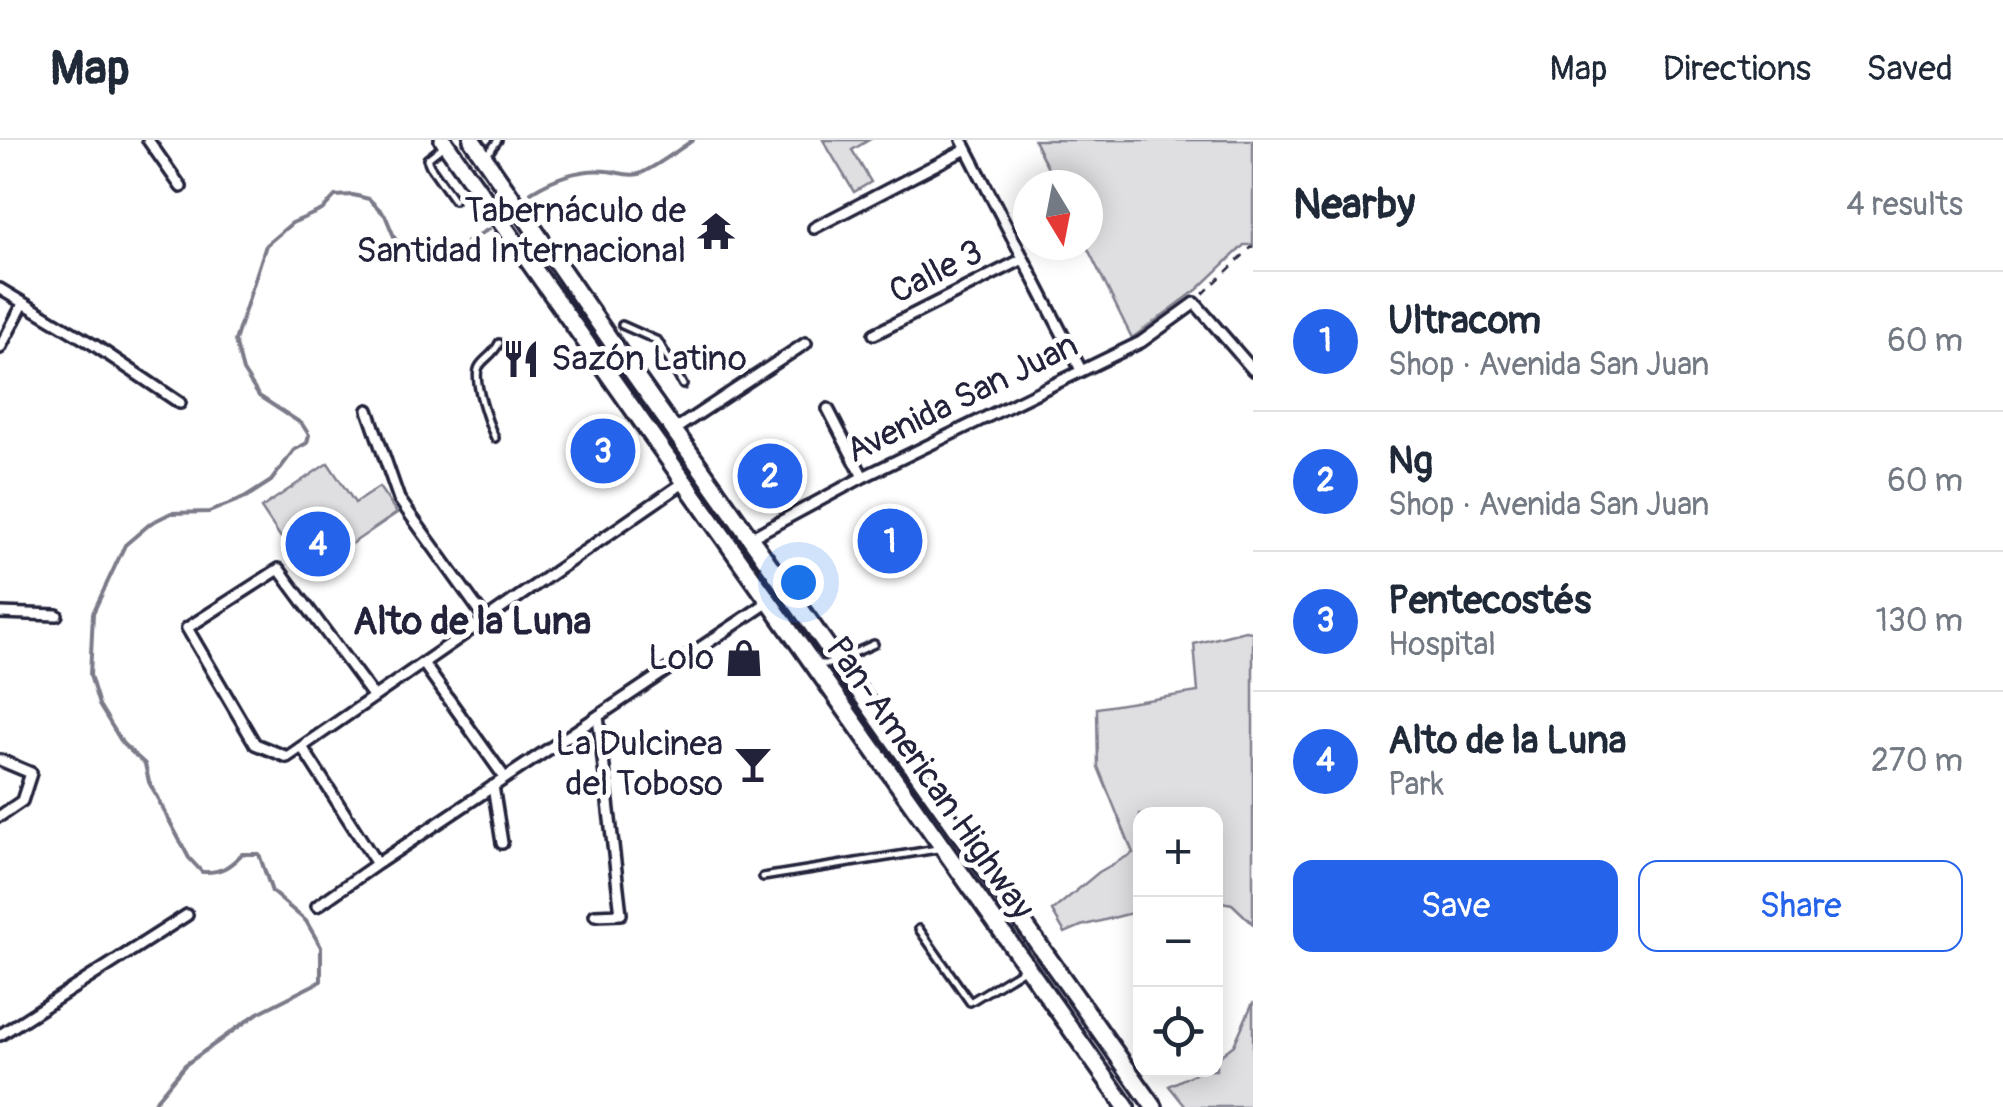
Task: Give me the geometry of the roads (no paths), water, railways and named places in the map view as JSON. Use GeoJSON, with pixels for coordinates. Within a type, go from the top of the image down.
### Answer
{"type":"FeatureCollection","features":[{"type":"Feature","properties":{"kind":"highway","name":"Pan-American Highway"},"geometry":{"type":"LineString","coordinates":[[472,140],[636,378],[1154,1107]]}},
{"type":"Feature","properties":{"kind":"highway","name":"Pan-American Highway"},"geometry":{"type":"LineString","coordinates":[[445,142],[1126,1107]]}},
{"type":"Feature","properties":{"kind":"highway"},"geometry":{"type":"LineString","coordinates":[[636,378],[650,412],[684,462],[686,482],[704,488],[745,531]]}},
{"type":"Feature","properties":{"kind":"street"},"geometry":{"type":"LineString","coordinates":[[148,140],[181,188]]}},
{"type":"Feature","properties":{"kind":"street"},"geometry":{"type":"LineString","coordinates":[[814,228],[964,144],[1013,240]]}},
{"type":"Feature","properties":{"kind":"street","name":"Calle 3"},"geometry":{"type":"LineString","coordinates":[[874,334],[1021,260]]}},
{"type":"Feature","properties":{"kind":"street"},"geometry":{"type":"LineString","coordinates":[[1024,260],[1082,370]]}},
{"type":"Feature","properties":{"kind":"street"},"geometry":{"type":"LineString","coordinates":[[0,289],[180,403]]}},
{"type":"Feature","properties":{"kind":"street","name":"Avenida San Juan"},"geometry":{"type":"LineString","coordinates":[[745,531],[1141,342],[1195,302],[1253,370]]}},
{"type":"Feature","properties":{"kind":"street"},"geometry":{"type":"LineString","coordinates":[[0,348],[24,304]]}},
{"type":"Feature","properties":{"kind":"street"},"geometry":{"type":"LineString","coordinates":[[674,430],[806,343]]}},
{"type":"Feature","properties":{"kind":"street"},"geometry":{"type":"LineString","coordinates":[[828,409],[863,477]]}},
{"type":"Feature","properties":{"kind":"street"},"geometry":{"type":"LineString","coordinates":[[368,410],[399,499],[486,620]]}},
{"type":"Feature","properties":{"kind":"street"},"geometry":{"type":"LineString","coordinates":[[374,697],[280,569],[187,628],[255,744],[287,757],[686,482]]}},
{"type":"Feature","properties":{"kind":"street"},"geometry":{"type":"LineString","coordinates":[[317,906],[770,601]]}},
{"type":"Feature","properties":{"kind":"street"},"geometry":{"type":"LineString","coordinates":[[0,613],[57,615]]}},
{"type":"Feature","properties":{"kind":"street"},"geometry":{"type":"LineString","coordinates":[[423,663],[505,778]]}},
{"type":"Feature","properties":{"kind":"street"},"geometry":{"type":"LineString","coordinates":[[595,916],[622,914],[598,716]]}},
{"type":"Feature","properties":{"kind":"street"},"geometry":{"type":"LineString","coordinates":[[302,747],[377,864]]}},
{"type":"Feature","properties":{"kind":"street"},"geometry":{"type":"LineString","coordinates":[[0,760],[31,773],[22,802],[0,816]]}},
{"type":"Feature","properties":{"kind":"street"},"geometry":{"type":"LineString","coordinates":[[493,786],[502,843]]}},
{"type":"Feature","properties":{"kind":"street"},"geometry":{"type":"LineString","coordinates":[[0,1035],[187,915]]}},
{"type":"Feature","properties":{"kind":"lane"},"geometry":{"type":"LineString","coordinates":[[484,157],[498,140]]}},
{"type":"Feature","properties":{"kind":"lane"},"geometry":{"type":"LineString","coordinates":[[445,142],[427,159],[454,200]]}},
{"type":"Feature","properties":{"kind":"lane"},"geometry":{"type":"LineString","coordinates":[[622,325],[658,341],[683,385]]}},
{"type":"Feature","properties":{"kind":"lane"},"geometry":{"type":"LineString","coordinates":[[494,438],[476,377],[478,367],[494,354],[499,343]]}},
{"type":"Feature","properties":{"kind":"lane"},"geometry":{"type":"LineString","coordinates":[[812,661],[825,665],[874,644]]}},
{"type":"Feature","properties":{"kind":"lane"},"geometry":{"type":"LineString","coordinates":[[762,877],[942,848],[960,836]]}},
{"type":"Feature","properties":{"kind":"lane"},"geometry":{"type":"LineString","coordinates":[[918,929],[970,1002],[1027,968]]}},
{"type":"Feature","properties":{"kind":"waterway"},"geometry":{"type":"LineString","coordinates":[[531,192],[577,173],[597,170],[639,174],[693,140]]}},
{"type":"Feature","properties":{"kind":"waterway"},"geometry":{"type":"LineString","coordinates":[[153,1107],[185,1065],[258,1013],[321,981],[321,947],[306,921],[272,892],[259,854],[242,854],[224,868],[209,872],[202,872],[189,858],[149,782],[145,764],[123,744],[99,705],[90,675],[93,613],[125,545],[151,523],[171,513],[209,512],[246,497],[271,481],[294,450],[307,443],[309,435],[302,424],[259,396],[243,371],[235,341],[266,245],[292,223],[322,210],[335,196],[369,199],[385,215],[395,239],[411,254],[436,264],[454,263],[467,242],[489,229]]}},
{"type":"Feature","properties":{"kind":"place","name":"Tabernáculo de Santidad Internacional"},"geometry":{"type":"Point","coordinates":[716,231]}},
{"type":"Feature","properties":{"kind":"place","name":"Sazón Latino"},"geometry":{"type":"Point","coordinates":[521,359]}},
{"type":"Feature","properties":{"kind":"place","name":"Pentecostés"},"geometry":{"type":"Point","coordinates":[603,451]}},
{"type":"Feature","properties":{"kind":"place","name":"Ng"},"geometry":{"type":"Point","coordinates":[770,476]}},
{"type":"Feature","properties":{"kind":"place","name":"Ultracom"},"geometry":{"type":"Point","coordinates":[890,541]}},
{"type":"Feature","properties":{"kind":"place","name":"Alto de la Luna"},"geometry":{"type":"Point","coordinates":[318,544]}},
{"type":"Feature","properties":{"kind":"place","name":"Lolo"},"geometry":{"type":"Point","coordinates":[744,658]}},
{"type":"Feature","properties":{"kind":"place","name":"La Dulcinea del Toboso"},"geometry":{"type":"Point","coordinates":[753,764]}},
{"type":"Feature","properties":{"kind":"district","name":"Alto de la Luna"},"geometry":{"type":"Point","coordinates":[472,622]}}]}
